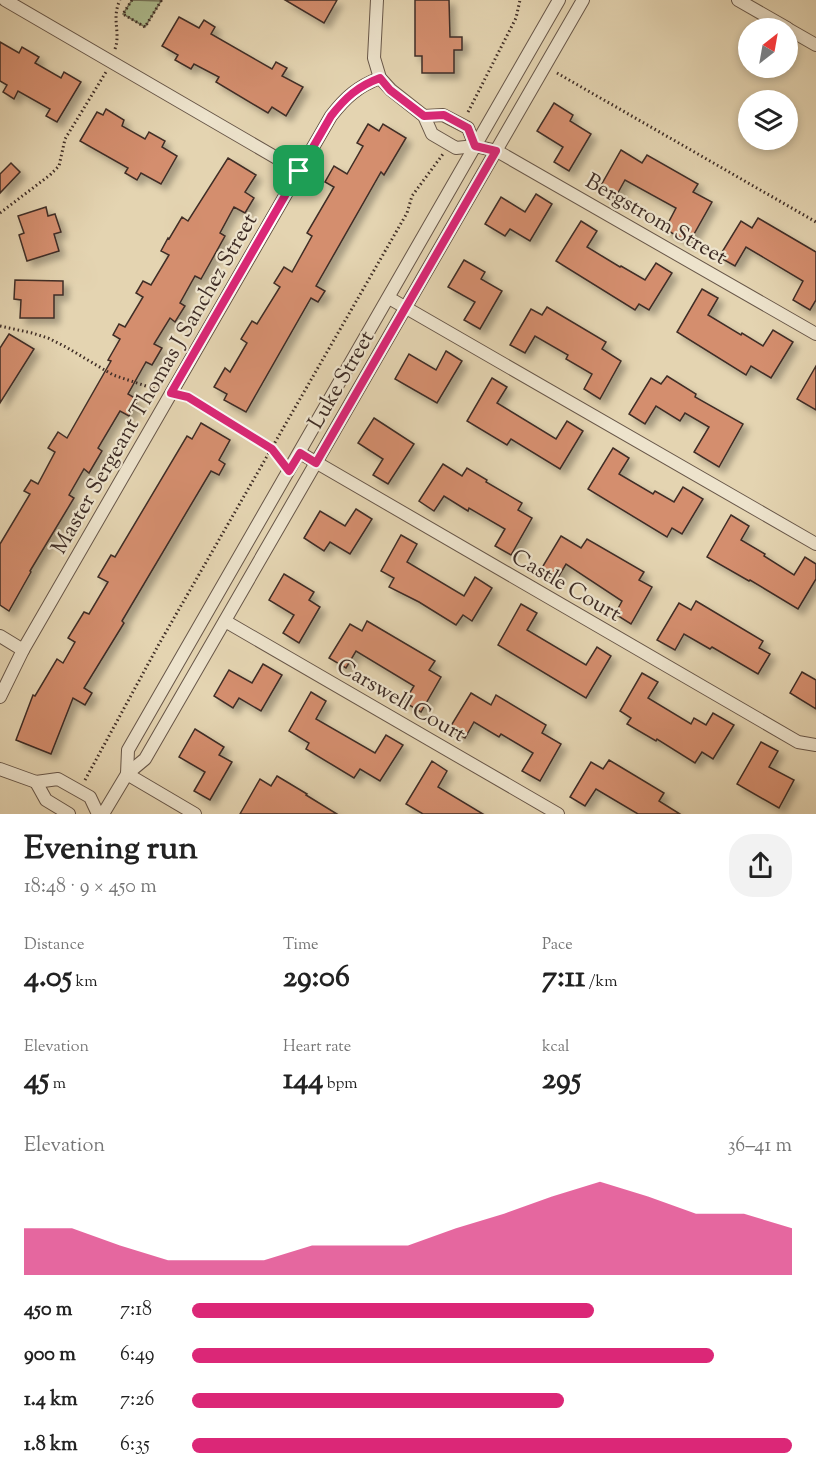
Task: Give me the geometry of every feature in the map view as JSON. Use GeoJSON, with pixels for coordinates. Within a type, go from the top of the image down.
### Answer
{"type":"FeatureCollection","features":[{"type":"Feature","properties":{"kind":"street"},"geometry":{"type":"LineString","coordinates":[[5,0],[299,171]]}},
{"type":"Feature","properties":{"kind":"street"},"geometry":{"type":"LineString","coordinates":[[376,0],[374,58],[380,78],[390,90],[424,116],[432,134],[450,144]]}},
{"type":"Feature","properties":{"kind":"street","name":"Luke Street"},"geometry":{"type":"LineString","coordinates":[[127,774],[128,750],[560,0]]}},
{"type":"Feature","properties":{"kind":"street","name":"Luke Street"},"geometry":{"type":"LineString","coordinates":[[103,814],[127,774],[145,759],[583,0]]}},
{"type":"Feature","properties":{"kind":"street"},"geometry":{"type":"LineString","coordinates":[[738,0],[768,18]]}},
{"type":"Feature","properties":{"kind":"street"},"geometry":{"type":"LineString","coordinates":[[798,35],[816,45]]}},
{"type":"Feature","properties":{"kind":"street","name":"Master Sergeant Thomas J Sanchez Street"},"geometry":{"type":"LineString","coordinates":[[0,697],[23,650],[331,116],[348,95],[380,78]]}},
{"type":"Feature","properties":{"kind":"street"},"geometry":{"type":"LineString","coordinates":[[424,116],[444,115],[468,128],[475,146]]}},
{"type":"Feature","properties":{"kind":"street","name":"Bergstrom Street"},"geometry":{"type":"LineString","coordinates":[[450,144],[456,148],[475,146],[496,151],[816,334]]}},
{"type":"Feature","properties":{"kind":"street"},"geometry":{"type":"LineString","coordinates":[[388,298],[816,544]]}},
{"type":"Feature","properties":{"kind":"street","name":"Castle Court"},"geometry":{"type":"LineString","coordinates":[[300,453],[798,742],[816,745]]}},
{"type":"Feature","properties":{"kind":"street","name":"Carswell Court"},"geometry":{"type":"LineString","coordinates":[[225,621],[558,814]]}},
{"type":"Feature","properties":{"kind":"street"},"geometry":{"type":"LineString","coordinates":[[0,636],[23,650]]}},
{"type":"Feature","properties":{"kind":"street"},"geometry":{"type":"LineString","coordinates":[[0,769],[36,782],[58,779],[90,797],[98,814]]}},
{"type":"Feature","properties":{"kind":"street"},"geometry":{"type":"LineString","coordinates":[[127,774],[195,814]]}},
{"type":"Feature","properties":{"kind":"street"},"geometry":{"type":"LineString","coordinates":[[36,782],[46,800],[69,814]]}},
{"type":"Feature","properties":{"kind":"path"},"geometry":{"type":"LineString","coordinates":[[0,213],[50,175],[58,166],[65,140],[104,77],[111,61],[117,43],[114,17],[120,0]]}},
{"type":"Feature","properties":{"kind":"path"},"geometry":{"type":"LineString","coordinates":[[132,0],[123,14],[145,27],[161,1],[159,0]]}},
{"type":"Feature","properties":{"kind":"path"},"geometry":{"type":"LineString","coordinates":[[461,124],[474,103],[516,18],[520,0]]}},
{"type":"Feature","properties":{"kind":"path"},"geometry":{"type":"LineString","coordinates":[[545,67],[816,222]]}},
{"type":"Feature","properties":{"kind":"path"},"geometry":{"type":"LineString","coordinates":[[78,791],[159,644],[407,213],[412,196],[450,144]]}},
{"type":"Feature","properties":{"kind":"path"},"geometry":{"type":"LineString","coordinates":[[0,326],[48,338],[113,375],[188,397],[272,449],[289,471]]}},
{"type":"Feature","properties":{"kind":"green space"},"geometry":{"type":"Polygon","coordinates":[[[132,0],[161,1],[145,27],[123,14],[132,0]]]}},
{"type":"Feature","properties":{"kind":"building"},"geometry":{"type":"Polygon","coordinates":[[[285,0],[337,0],[324,23],[285,0]]]}},
{"type":"Feature","properties":{"kind":"building"},"geometry":{"type":"Polygon","coordinates":[[[415,0],[449,0],[450,37],[462,37],[462,50],[454,50],[454,73],[422,73],[422,56],[415,56],[415,0]]]}},
{"type":"Feature","properties":{"kind":"building"},"geometry":{"type":"Polygon","coordinates":[[[179,17],[199,28],[204,20],[215,27],[211,34],[272,69],[276,62],[287,68],[282,76],[303,87],[286,116],[272,107],[268,113],[216,82],[219,77],[194,64],[191,69],[175,60],[178,55],[162,46],[179,17]]]}},
{"type":"Feature","properties":{"kind":"building"},"geometry":{"type":"Polygon","coordinates":[[[0,42],[19,53],[22,47],[39,57],[35,63],[61,78],[64,72],[81,82],[57,122],[46,116],[50,109],[18,91],[14,99],[3,92],[7,85],[0,81],[0,42]]]}},
{"type":"Feature","properties":{"kind":"building"},"geometry":{"type":"Polygon","coordinates":[[[554,103],[573,115],[570,121],[591,134],[569,171],[554,162],[563,147],[537,131],[554,103]]]}},
{"type":"Feature","properties":{"kind":"building"},"geometry":{"type":"Polygon","coordinates":[[[106,109],[124,120],[122,126],[145,139],[149,132],[165,141],[162,147],[177,156],[161,184],[141,173],[137,180],[125,173],[128,168],[80,141],[97,112],[103,115],[106,109]]]}},
{"type":"Feature","properties":{"kind":"building"},"geometry":{"type":"Polygon","coordinates":[[[368,124],[379,131],[383,124],[406,138],[384,175],[381,172],[316,286],[325,291],[318,302],[311,298],[246,412],[224,400],[227,394],[214,387],[225,368],[230,372],[247,343],[241,339],[252,321],[257,324],[280,287],[274,283],[284,267],[292,272],[312,236],[307,233],[334,187],[325,182],[334,166],[347,174],[363,146],[357,143],[368,124]]]}},
{"type":"Feature","properties":{"kind":"building"},"geometry":{"type":"Polygon","coordinates":[[[621,150],[642,163],[647,155],[698,184],[693,192],[712,202],[689,243],[665,229],[676,208],[625,180],[615,198],[599,189],[621,150]]]}},
{"type":"Feature","properties":{"kind":"building"},"geometry":{"type":"Polygon","coordinates":[[[228,158],[256,175],[245,192],[254,198],[245,213],[234,207],[220,233],[225,236],[201,279],[195,276],[180,303],[185,306],[175,322],[170,318],[154,344],[162,348],[152,365],[146,362],[128,394],[138,400],[129,416],[120,411],[98,448],[102,451],[89,473],[84,469],[69,495],[74,498],[9,611],[0,605],[0,544],[30,494],[24,491],[31,480],[38,484],[55,452],[48,448],[58,432],[67,438],[111,361],[108,360],[120,339],[113,335],[119,324],[125,327],[143,297],[136,293],[143,281],[151,285],[169,255],[161,251],[168,238],[182,217],[188,221],[228,158]]]}},
{"type":"Feature","properties":{"kind":"building"},"geometry":{"type":"Polygon","coordinates":[[[11,163],[20,172],[0,193],[0,174],[11,163]]]}},
{"type":"Feature","properties":{"kind":"building"},"geometry":{"type":"Polygon","coordinates":[[[536,194],[552,204],[530,241],[510,229],[505,236],[485,224],[501,197],[525,212],[536,194]]]}},
{"type":"Feature","properties":{"kind":"building"},"geometry":{"type":"Polygon","coordinates":[[[46,207],[48,216],[55,214],[61,232],[54,234],[59,251],[27,261],[19,235],[24,233],[18,216],[46,207]]]}},
{"type":"Feature","properties":{"kind":"building"},"geometry":{"type":"Polygon","coordinates":[[[758,218],[816,252],[816,300],[810,310],[793,300],[803,281],[746,247],[735,266],[719,257],[741,221],[752,228],[758,218]]]}},
{"type":"Feature","properties":{"kind":"building"},"geometry":{"type":"Polygon","coordinates":[[[581,221],[597,231],[587,247],[620,267],[645,280],[656,263],[672,273],[649,310],[639,304],[635,310],[556,261],[581,221]]]}},
{"type":"Feature","properties":{"kind":"building"},"geometry":{"type":"Polygon","coordinates":[[[464,260],[485,272],[481,279],[502,291],[480,329],[464,320],[475,302],[448,287],[464,260]]]}},
{"type":"Feature","properties":{"kind":"building"},"geometry":{"type":"Polygon","coordinates":[[[15,280],[63,281],[63,295],[54,295],[54,318],[20,318],[21,300],[14,299],[15,280]]]}},
{"type":"Feature","properties":{"kind":"building"},"geometry":{"type":"Polygon","coordinates":[[[702,289],[718,298],[708,315],[741,335],[742,333],[763,346],[773,330],[793,342],[771,378],[751,366],[746,375],[677,332],[702,289]]]}},
{"type":"Feature","properties":{"kind":"building"},"geometry":{"type":"Polygon","coordinates":[[[547,307],[606,342],[602,349],[621,361],[600,399],[584,389],[592,374],[566,359],[568,355],[535,336],[525,353],[510,345],[531,309],[542,315],[547,307]]]}},
{"type":"Feature","properties":{"kind":"building"},"geometry":{"type":"Polygon","coordinates":[[[9,334],[34,349],[0,403],[0,348],[9,334]]]}},
{"type":"Feature","properties":{"kind":"building"},"geometry":{"type":"Polygon","coordinates":[[[446,351],[462,361],[437,403],[395,379],[409,354],[436,370],[446,351]]]}},
{"type":"Feature","properties":{"kind":"building"},"geometry":{"type":"Polygon","coordinates":[[[816,366],[816,410],[797,399],[816,366]]]}},
{"type":"Feature","properties":{"kind":"building"},"geometry":{"type":"Polygon","coordinates":[[[667,376],[696,394],[695,397],[743,424],[719,467],[694,452],[709,427],[685,413],[680,421],[656,406],[645,424],[629,414],[651,378],[661,384],[667,376]]]}},
{"type":"Feature","properties":{"kind":"building"},"geometry":{"type":"Polygon","coordinates":[[[492,378],[507,387],[497,403],[556,439],[567,421],[583,431],[560,469],[511,439],[507,445],[467,421],[492,378]]]}},
{"type":"Feature","properties":{"kind":"building"},"geometry":{"type":"Polygon","coordinates":[[[374,418],[414,444],[388,484],[373,475],[383,459],[358,443],[374,418]]]}},
{"type":"Feature","properties":{"kind":"building"},"geometry":{"type":"Polygon","coordinates":[[[201,423],[230,440],[219,460],[225,464],[219,475],[211,471],[122,621],[124,623],[84,688],[92,693],[85,705],[73,698],[51,754],[16,740],[33,695],[35,696],[57,659],[63,663],[75,642],[68,638],[84,612],[89,614],[108,582],[98,577],[111,555],[115,557],[187,436],[192,439],[201,423]]]}},
{"type":"Feature","properties":{"kind":"building"},"geometry":{"type":"Polygon","coordinates":[[[613,448],[629,458],[619,474],[653,494],[655,491],[674,502],[683,487],[703,499],[682,534],[672,528],[667,537],[588,489],[613,448]]]}},
{"type":"Feature","properties":{"kind":"building"},"geometry":{"type":"Polygon","coordinates":[[[443,464],[462,476],[467,468],[522,503],[518,510],[532,518],[511,555],[495,546],[505,529],[444,496],[434,511],[419,501],[443,464]]]}},
{"type":"Feature","properties":{"kind":"building"},"geometry":{"type":"Polygon","coordinates":[[[356,509],[372,519],[350,554],[330,542],[324,551],[304,538],[320,511],[345,526],[356,509]]]}},
{"type":"Feature","properties":{"kind":"building"},"geometry":{"type":"Polygon","coordinates":[[[731,515],[749,526],[741,540],[794,575],[805,557],[816,564],[816,579],[798,609],[707,557],[731,515]]]}},
{"type":"Feature","properties":{"kind":"building"},"geometry":{"type":"Polygon","coordinates":[[[401,535],[417,544],[407,562],[464,596],[475,577],[492,588],[472,621],[463,615],[456,625],[389,587],[394,578],[381,571],[401,535]]]}},
{"type":"Feature","properties":{"kind":"building"},"geometry":{"type":"Polygon","coordinates":[[[561,536],[581,548],[587,539],[644,572],[639,580],[652,587],[631,624],[615,614],[622,601],[566,564],[556,581],[540,571],[561,536]]]}},
{"type":"Feature","properties":{"kind":"building"},"geometry":{"type":"Polygon","coordinates":[[[284,574],[314,592],[309,600],[320,607],[299,643],[283,633],[294,615],[269,600],[284,574]]]}},
{"type":"Feature","properties":{"kind":"building"},"geometry":{"type":"Polygon","coordinates":[[[696,601],[763,641],[759,648],[770,654],[758,674],[712,647],[710,649],[684,634],[675,650],[657,640],[679,603],[691,610],[696,601]]]}},
{"type":"Feature","properties":{"kind":"building"},"geometry":{"type":"Polygon","coordinates":[[[521,604],[537,613],[527,630],[586,665],[597,647],[611,656],[586,698],[498,645],[521,604]]]}},
{"type":"Feature","properties":{"kind":"building"},"geometry":{"type":"Polygon","coordinates":[[[367,621],[435,661],[429,670],[441,677],[421,712],[404,702],[414,686],[356,651],[346,668],[329,658],[350,624],[362,631],[367,621]]]}},
{"type":"Feature","properties":{"kind":"building"},"geometry":{"type":"Polygon","coordinates":[[[263,664],[282,675],[261,711],[239,698],[233,708],[214,696],[229,670],[252,683],[263,664]]]}},
{"type":"Feature","properties":{"kind":"building"},"geometry":{"type":"Polygon","coordinates":[[[802,672],[816,680],[816,709],[790,693],[802,672]]]}},
{"type":"Feature","properties":{"kind":"building"},"geometry":{"type":"Polygon","coordinates":[[[642,673],[658,682],[648,698],[691,724],[694,718],[706,725],[713,713],[734,725],[713,759],[702,752],[695,763],[657,739],[656,741],[627,724],[631,718],[620,711],[642,673]]]}},
{"type":"Feature","properties":{"kind":"building"},"geometry":{"type":"Polygon","coordinates":[[[311,692],[326,701],[316,719],[375,753],[386,735],[403,745],[380,781],[360,769],[354,778],[306,749],[309,743],[289,731],[311,692]]]}},
{"type":"Feature","properties":{"kind":"building"},"geometry":{"type":"Polygon","coordinates":[[[471,693],[491,705],[496,695],[546,725],[542,733],[561,744],[540,781],[522,771],[533,753],[501,734],[499,737],[474,722],[465,738],[449,729],[471,693]]]}},
{"type":"Feature","properties":{"kind":"building"},"geometry":{"type":"Polygon","coordinates":[[[195,729],[224,747],[219,755],[232,762],[210,800],[194,791],[205,772],[179,757],[195,729]]]}},
{"type":"Feature","properties":{"kind":"building"},"geometry":{"type":"Polygon","coordinates":[[[761,742],[778,751],[769,767],[794,780],[779,808],[737,784],[761,742]]]}},
{"type":"Feature","properties":{"kind":"building"},"geometry":{"type":"Polygon","coordinates":[[[609,760],[664,793],[659,801],[680,814],[638,814],[596,789],[585,806],[570,797],[591,762],[603,769],[609,760]]]}},
{"type":"Feature","properties":{"kind":"building"},"geometry":{"type":"Polygon","coordinates":[[[432,761],[447,771],[438,787],[483,814],[423,814],[406,804],[432,761]]]}},
{"type":"Feature","properties":{"kind":"building"},"geometry":{"type":"Polygon","coordinates":[[[277,776],[337,814],[240,814],[260,779],[271,786],[277,776]]]}},
{"type":"Feature","properties":{"kind":"route"},"geometry":{"type":"LineString","coordinates":[[380,78],[390,90],[424,116],[444,115],[468,128],[475,146],[496,151],[316,463],[300,453],[289,471],[272,449],[230,421],[188,397],[171,393],[299,171],[331,116],[348,95],[380,78]]}}]}
